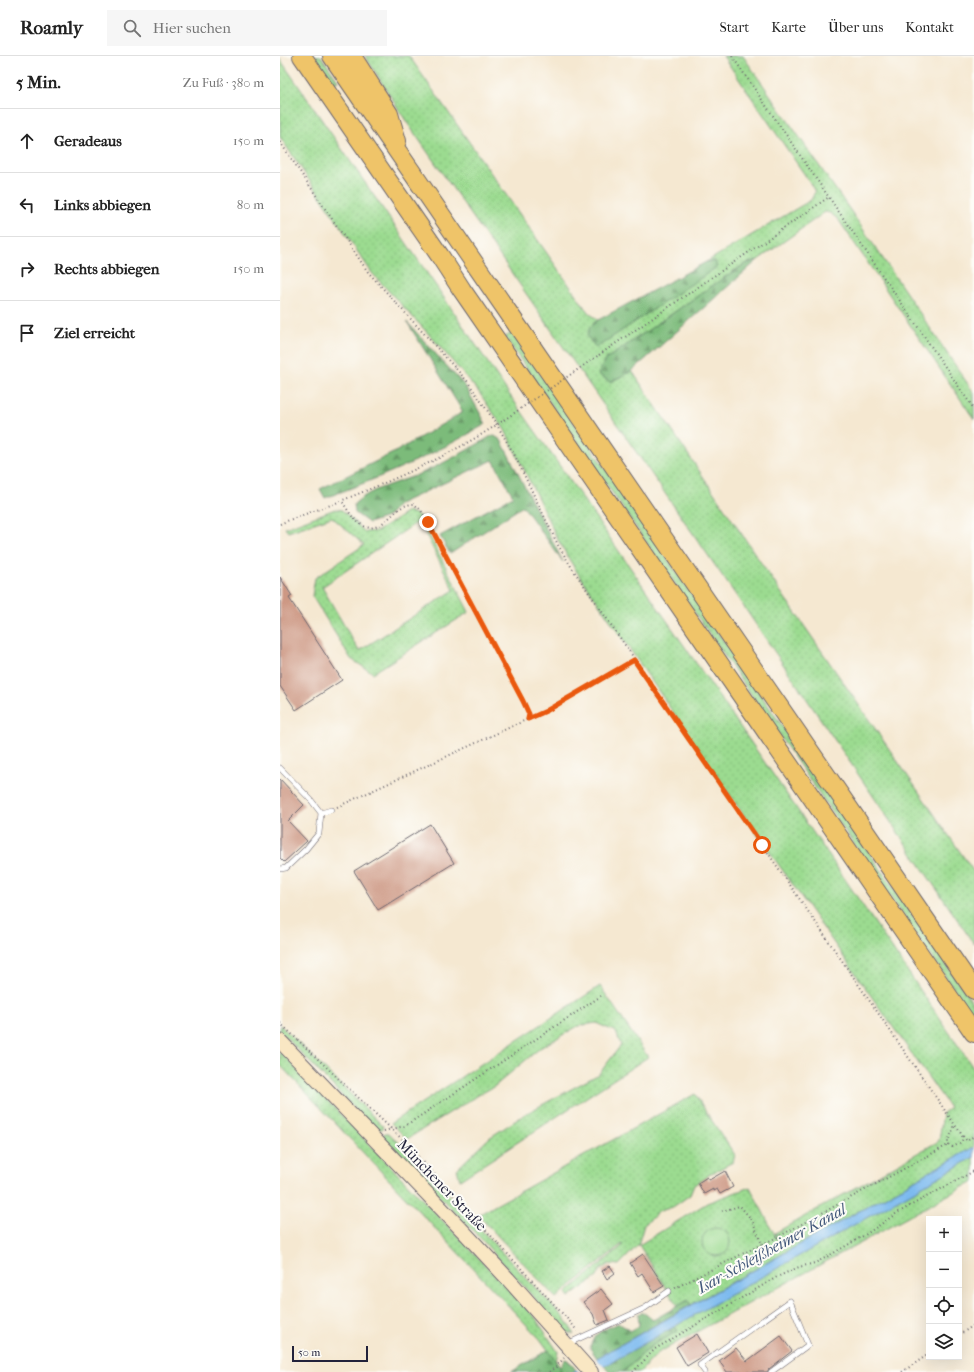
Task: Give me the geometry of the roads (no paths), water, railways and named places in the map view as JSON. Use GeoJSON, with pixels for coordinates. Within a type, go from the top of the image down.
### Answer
{"type":"FeatureCollection","features":[{"type":"Feature","properties":{"kind":"highway"},"geometry":{"type":"LineString","coordinates":[[302,56],[974,1033]]}},
{"type":"Feature","properties":{"kind":"highway"},"geometry":{"type":"LineString","coordinates":[[332,56],[974,990]]}},
{"type":"Feature","properties":{"kind":"highway"},"geometry":{"type":"LineString","coordinates":[[352,56],[388,114],[404,161]]}},
{"type":"Feature","properties":{"kind":"main road","name":"Münchener Straße"},"geometry":{"type":"LineString","coordinates":[[280,1040],[481,1250],[591,1372]]}},
{"type":"Feature","properties":{"kind":"lane"},"geometry":{"type":"LineString","coordinates":[[280,768],[311,800],[320,813],[319,833],[306,849],[286,868],[280,869]]}},
{"type":"Feature","properties":{"kind":"lane"},"geometry":{"type":"LineString","coordinates":[[320,813],[331,810]]}},
{"type":"Feature","properties":{"kind":"lane"},"geometry":{"type":"LineString","coordinates":[[572,1350],[580,1337],[645,1308],[669,1291]]}},
{"type":"Feature","properties":{"kind":"lane"},"geometry":{"type":"LineString","coordinates":[[705,1372],[700,1365],[790,1301],[808,1344],[771,1372]]}},
{"type":"Feature","properties":{"kind":"water"},"geometry":{"type":"Polygon","coordinates":[[[974,1147],[974,1157],[594,1372],[572,1372],[974,1147]]]}},
{"type":"Feature","properties":{"kind":"water label","name":"Isar-Schleißheimer Kanal"},"geometry":{"type":"Point","coordinates":[771,1248]}}]}
